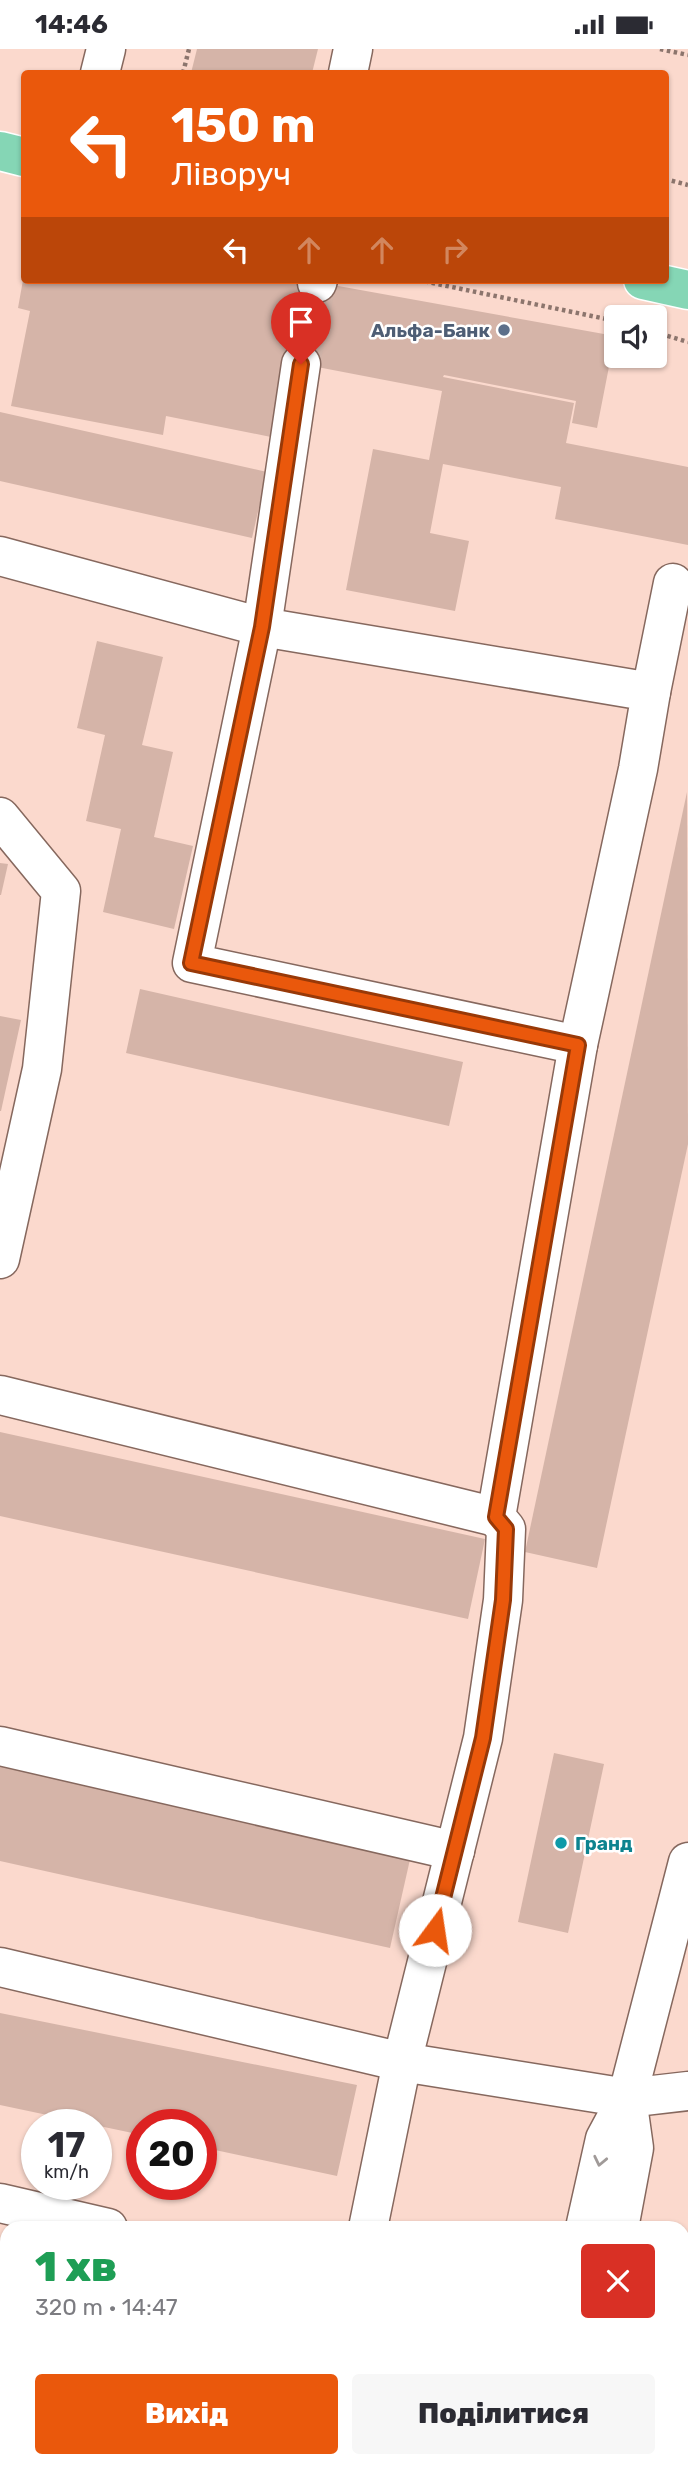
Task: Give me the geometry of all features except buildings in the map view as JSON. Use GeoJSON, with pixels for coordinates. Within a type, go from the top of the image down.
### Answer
{"type":"FeatureCollection","features":[{"type":"Feature","properties":{"kind":"main road"},"geometry":{"type":"LineString","coordinates":[[0,151],[21,156]]}},
{"type":"Feature","properties":{"kind":"main road"},"geometry":{"type":"LineString","coordinates":[[663,284],[688,289]]}},
{"type":"Feature","properties":{"kind":"street"},"geometry":{"type":"LineString","coordinates":[[101,70],[106,49]]}},
{"type":"Feature","properties":{"kind":"street"},"geometry":{"type":"LineString","coordinates":[[349,70],[353,49]]}},
{"type":"Feature","properties":{"kind":"street"},"geometry":{"type":"LineString","coordinates":[[301,364],[262,627],[191,963],[578,1045]]}},
{"type":"Feature","properties":{"kind":"street"},"geometry":{"type":"LineString","coordinates":[[0,556],[262,627],[651,692]]}},
{"type":"Feature","properties":{"kind":"street"},"geometry":{"type":"LineString","coordinates":[[496,1517],[578,1045],[638,769],[673,583]]}},
{"type":"Feature","properties":{"kind":"street"},"geometry":{"type":"LineString","coordinates":[[0,817],[61,891],[42,1069],[0,1259]]}},
{"type":"Feature","properties":{"kind":"street"},"geometry":{"type":"LineString","coordinates":[[0,1395],[496,1517],[506,1529],[503,1600],[483,1738],[402,2062],[369,2221]]}},
{"type":"Feature","properties":{"kind":"street"},"geometry":{"type":"LineString","coordinates":[[0,1746],[456,1851]]}},
{"type":"Feature","properties":{"kind":"street"},"geometry":{"type":"LineString","coordinates":[[587,2221],[605,2139],[627,2098],[688,1862]]}},
{"type":"Feature","properties":{"kind":"street"},"geometry":{"type":"LineString","coordinates":[[0,1966],[402,2062],[627,2098],[688,2091]]}},
{"type":"Feature","properties":{"kind":"street"},"geometry":{"type":"LineString","coordinates":[[620,2221],[634,2148],[627,2098]]}},
{"type":"Feature","properties":{"kind":"street"},"geometry":{"type":"LineString","coordinates":[[0,2203],[78,2221]]}},
{"type":"Feature","properties":{"kind":"path"},"geometry":{"type":"LineString","coordinates":[[184,70],[189,49]]}},
{"type":"Feature","properties":{"kind":"path"},"geometry":{"type":"LineString","coordinates":[[660,49],[688,55]]}},
{"type":"Feature","properties":{"kind":"path"},"geometry":{"type":"LineString","coordinates":[[669,180],[688,185]]}},
{"type":"Feature","properties":{"kind":"path"},"geometry":{"type":"LineString","coordinates":[[437,284],[604,319]]}},
{"type":"Feature","properties":{"kind":"path"},"geometry":{"type":"LineString","coordinates":[[667,336],[688,342]]}},
{"type":"Feature","properties":{"kind":"tunnel"},"geometry":{"type":"LineString","coordinates":[[301,364],[317,284]]}},
{"type":"Feature","properties":{"kind":"place","name":"Альфа-Банк"},"geometry":{"type":"Point","coordinates":[504,330]}},
{"type":"Feature","properties":{"kind":"place","name":"Гранд"},"geometry":{"type":"Point","coordinates":[561,1843]}},
{"type":"Feature","properties":{"kind":"route"},"geometry":{"type":"LineString","coordinates":[[301,364],[262,627],[191,963],[578,1045],[496,1517],[506,1529],[503,1600],[483,1738],[435,1930]]}}]}
